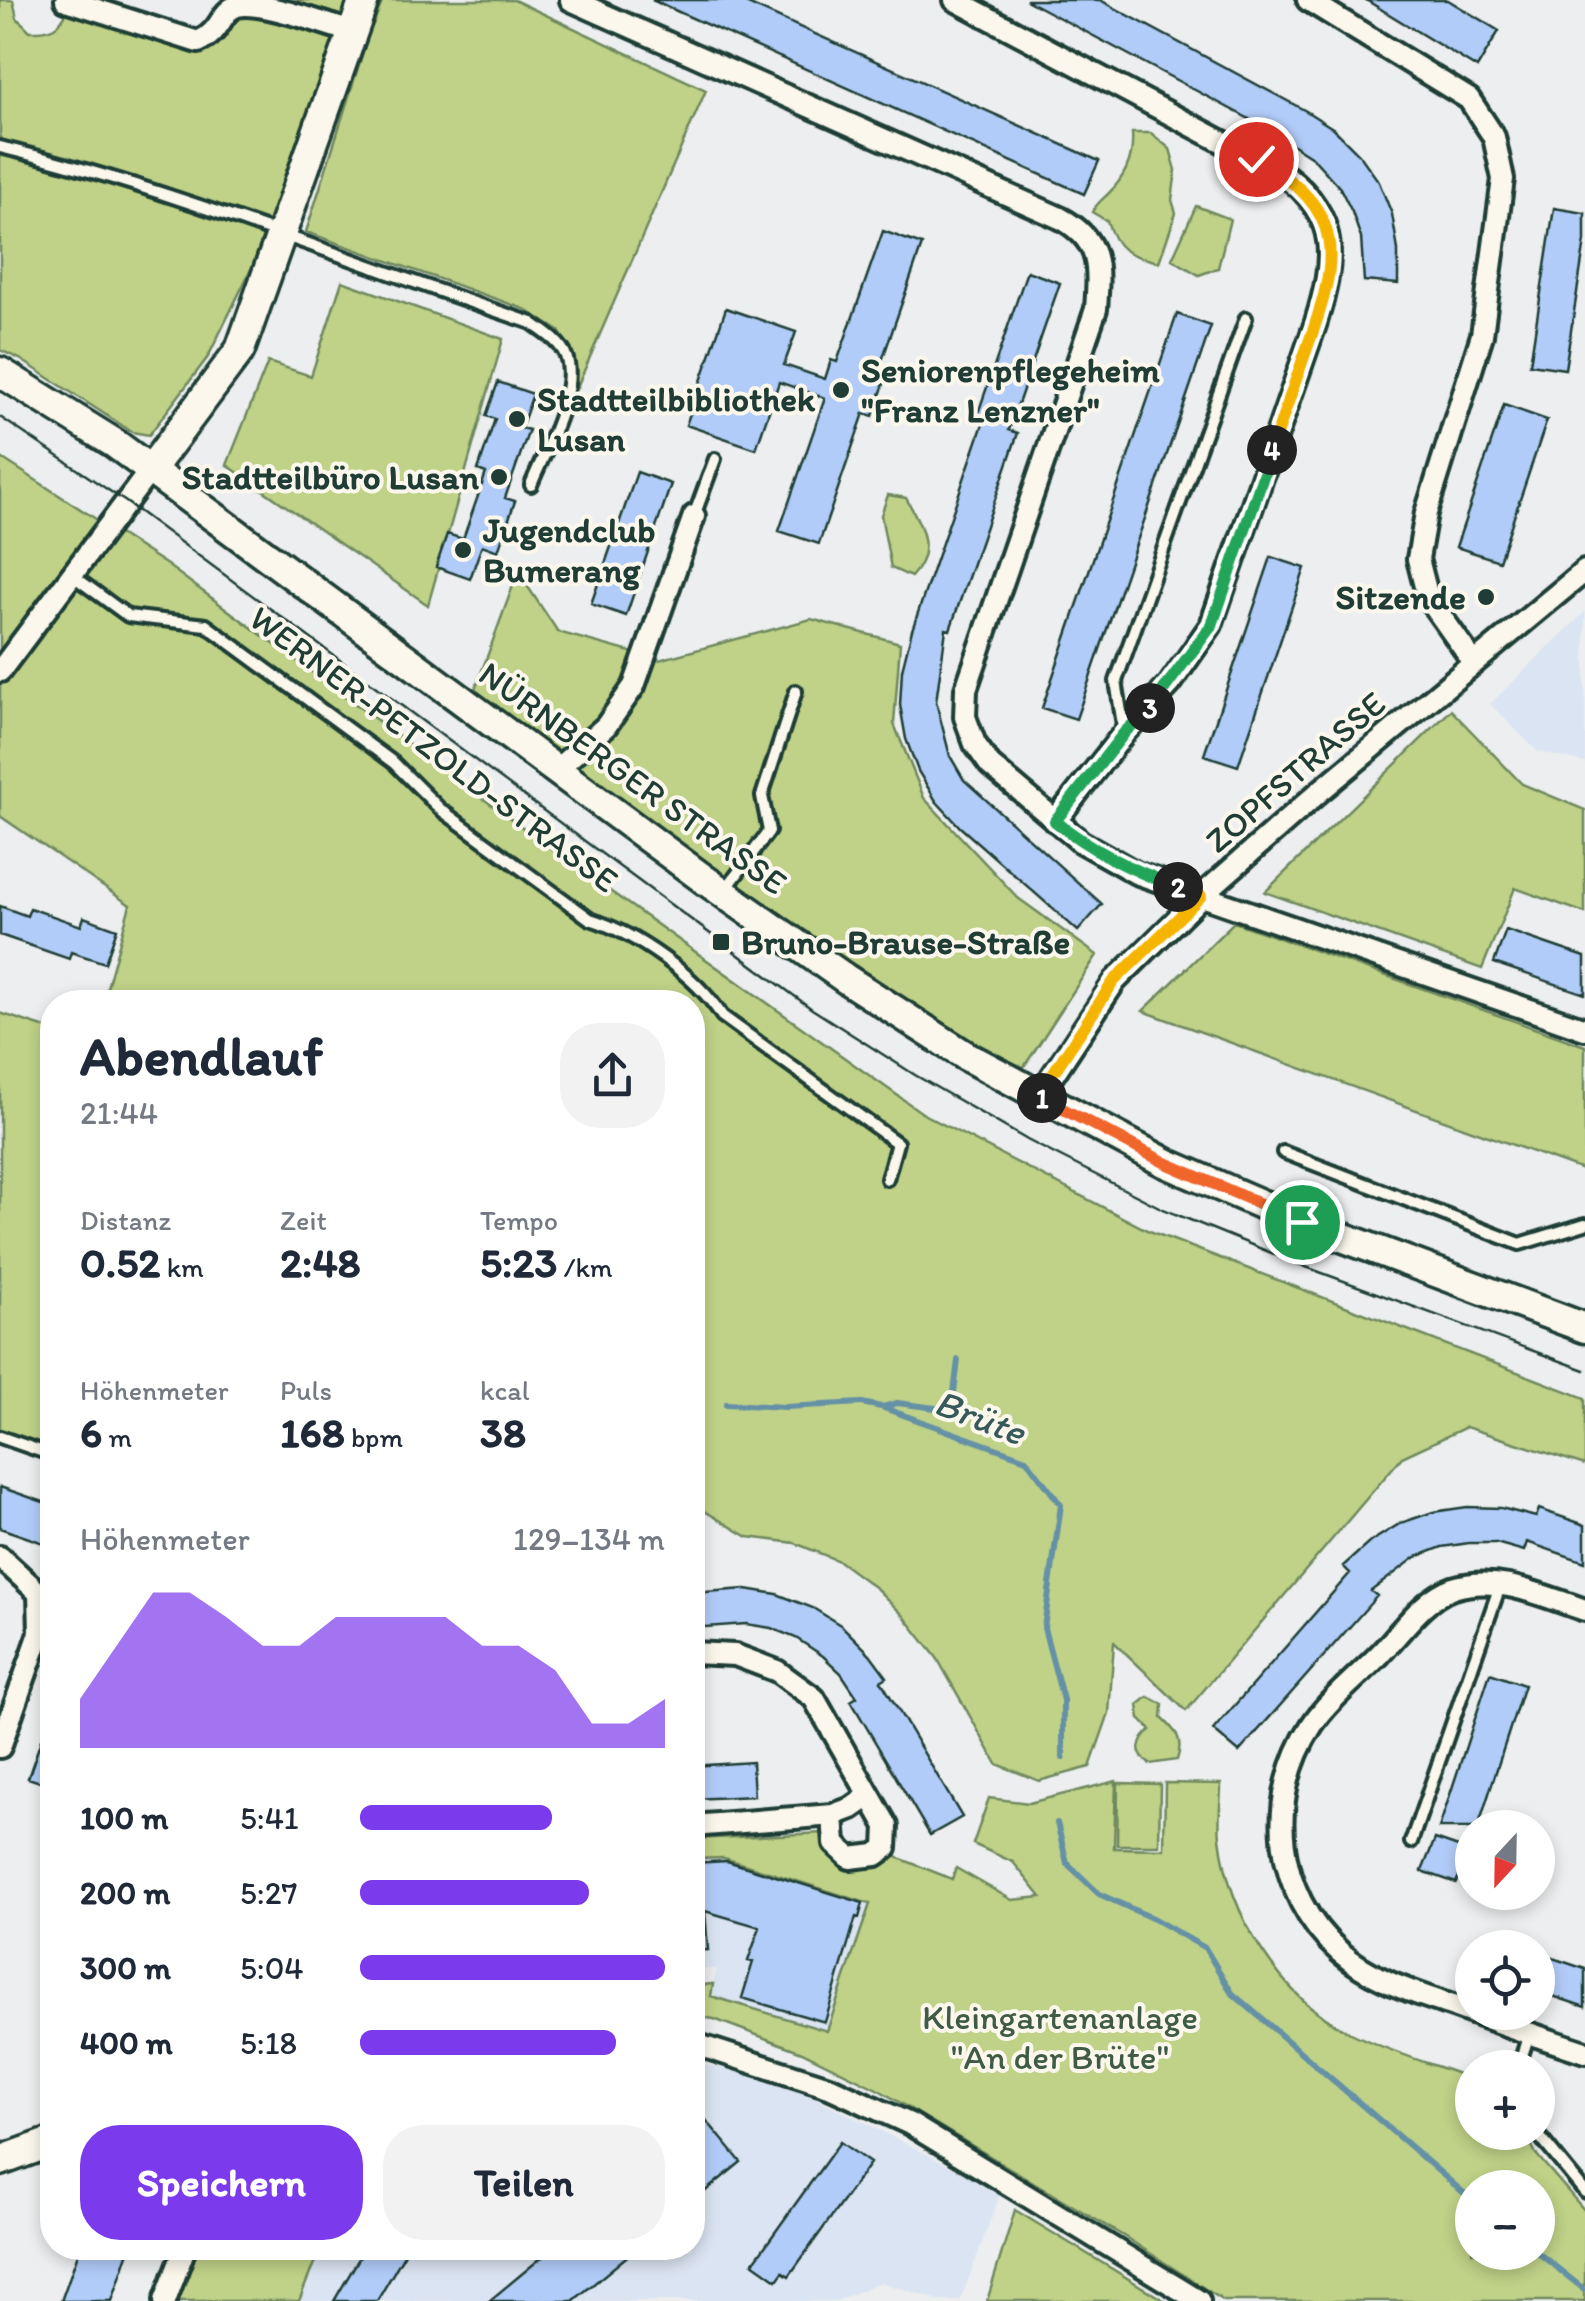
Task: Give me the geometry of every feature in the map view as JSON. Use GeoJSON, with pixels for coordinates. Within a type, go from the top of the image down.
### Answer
{"type":"FeatureCollection","features":[{"type":"Feature","properties":{"kind":"street"},"geometry":{"type":"LineString","coordinates":[[66,0],[198,42],[215,34],[226,13],[238,5],[269,8],[352,32]]}},
{"type":"Feature","properties":{"kind":"street"},"geometry":{"type":"LineString","coordinates":[[0,671],[240,350],[364,0]]}},
{"type":"Feature","properties":{"kind":"street"},"geometry":{"type":"LineString","coordinates":[[571,0],[1060,218],[1090,245],[1100,266],[1096,308],[966,689],[965,717],[990,765],[1080,842],[1136,872],[1585,1029]]}},
{"type":"Feature","properties":{"kind":"street"},"geometry":{"type":"LineString","coordinates":[[954,0],[1285,174],[1315,204],[1330,243],[1329,275],[1316,322],[1212,625],[1170,684],[1125,732],[1055,821]]}},
{"type":"Feature","properties":{"kind":"street"},"geometry":{"type":"LineString","coordinates":[[1308,0],[1469,99],[1494,136],[1503,179],[1482,335],[1426,513],[1418,560],[1428,598],[1474,662]]}},
{"type":"Feature","properties":{"kind":"street","name":"NÜRNBERGER STRASSE"},"geometry":{"type":"LineString","coordinates":[[0,372],[150,469],[723,893],[966,1056],[1166,1163],[1302,1222],[1585,1328]]}},
{"type":"Feature","properties":{"kind":"street"},"geometry":{"type":"LineString","coordinates":[[557,769],[606,726],[634,686],[694,516]]}},
{"type":"Feature","properties":{"kind":"street","name":"ZOPFSTRASSE"},"geometry":{"type":"LineString","coordinates":[[1038,1096],[1114,981],[1201,896],[1585,571]]}},
{"type":"Feature","properties":{"kind":"street"},"geometry":{"type":"LineString","coordinates":[[0,1557],[40,1593],[40,1633],[0,1748]]}},
{"type":"Feature","properties":{"kind":"street"},"geometry":{"type":"LineString","coordinates":[[1585,1610],[1501,1582],[1452,1589],[1426,1606],[1313,1724],[1284,1787],[1281,1808],[1286,1857],[1296,1894],[1317,1927],[1340,1952],[1391,1984],[1585,2052]]}},
{"type":"Feature","properties":{"kind":"street"},"geometry":{"type":"LineString","coordinates":[[705,1654],[735,1655],[777,1671],[814,1698],[887,1826],[886,1848],[876,1855],[850,1858],[835,1844],[833,1815]]}},
{"type":"Feature","properties":{"kind":"street"},"geometry":{"type":"LineString","coordinates":[[705,1825],[833,1815],[869,1796]]}},
{"type":"Feature","properties":{"kind":"street"},"geometry":{"type":"LineString","coordinates":[[705,2047],[830,2087],[910,2124],[1199,2301]]}},
{"type":"Feature","properties":{"kind":"street"},"geometry":{"type":"LineString","coordinates":[[0,2162],[40,2147]]}},
{"type":"Feature","properties":{"kind":"street"},"geometry":{"type":"LineString","coordinates":[[165,2301],[180,2260]]}},
{"type":"Feature","properties":{"kind":"lane"},"geometry":{"type":"LineString","coordinates":[[0,147],[51,159],[532,323],[557,342],[566,356],[569,376],[566,399],[531,485]]}},
{"type":"Feature","properties":{"kind":"lane"},"geometry":{"type":"LineString","coordinates":[[1125,732],[1116,681],[1246,318]]}},
{"type":"Feature","properties":{"kind":"lane"},"geometry":{"type":"LineString","coordinates":[[694,516],[715,459]]}},
{"type":"Feature","properties":{"kind":"lane","name":"WERNER-PETZOLD-STRASSE"},"geometry":{"type":"LineString","coordinates":[[71,574],[128,616],[206,625],[394,763],[440,809],[590,920],[618,928],[704,990]]}},
{"type":"Feature","properties":{"kind":"lane"},"geometry":{"type":"LineString","coordinates":[[723,893],[770,831],[762,796],[796,690]]}},
{"type":"Feature","properties":{"kind":"lane","name":"WERNER-PETZOLD-STRASSE"},"geometry":{"type":"LineString","coordinates":[[705,991],[722,1016],[896,1143],[887,1179]]}},
{"type":"Feature","properties":{"kind":"lane"},"geometry":{"type":"LineString","coordinates":[[1283,1152],[1520,1244],[1585,1224]]}},
{"type":"Feature","properties":{"kind":"lane"},"geometry":{"type":"LineString","coordinates":[[0,1437],[40,1451]]}},
{"type":"Feature","properties":{"kind":"lane"},"geometry":{"type":"LineString","coordinates":[[1411,1842],[1501,1582]]}},
{"type":"Feature","properties":{"kind":"lane"},"geometry":{"type":"LineString","coordinates":[[1523,2050],[1528,2034]]}},
{"type":"Feature","properties":{"kind":"lane"},"geometry":{"type":"LineString","coordinates":[[1551,2150],[1585,2192]]}},
{"type":"Feature","properties":{"kind":"shaded area"},"geometry":{"type":"Polygon","coordinates":[[[1585,612],[1585,763],[1537,751],[1490,704],[1585,612]]]}},
{"type":"Feature","properties":{"kind":"shaded area"},"geometry":{"type":"Polygon","coordinates":[[[724,1858],[870,1903],[827,2031],[711,1996],[717,1969],[705,1969],[705,1859],[724,1858]]]}},
{"type":"Feature","properties":{"kind":"shaded area"},"geometry":{"type":"Polygon","coordinates":[[[705,2065],[739,2071],[808,2094],[1001,2192],[960,2301],[942,2301],[880,2282],[836,2301],[299,2301],[315,2260],[705,2260],[705,2065]]]}},
{"type":"Feature","properties":{"kind":"green space"},"geometry":{"type":"Polygon","coordinates":[[[0,0],[13,0],[17,18],[30,31],[53,28],[68,9],[185,43],[210,26],[222,0],[354,0],[280,210],[208,357],[149,435],[132,432],[0,350],[0,0]]]}},
{"type":"Feature","properties":{"kind":"green space"},"geometry":{"type":"Polygon","coordinates":[[[383,0],[514,0],[706,90],[577,387],[574,357],[559,331],[524,309],[306,232],[383,0]]]}},
{"type":"Feature","properties":{"kind":"green space"},"geometry":{"type":"Polygon","coordinates":[[[1132,133],[1151,133],[1170,149],[1176,170],[1172,200],[1176,213],[1159,262],[1125,250],[1115,240],[1107,221],[1092,212],[1124,173],[1132,150],[1132,133]]]}},
{"type":"Feature","properties":{"kind":"green space"},"geometry":{"type":"Polygon","coordinates":[[[1196,206],[1230,219],[1218,268],[1199,275],[1172,259],[1196,206]]]}},
{"type":"Feature","properties":{"kind":"green space"},"geometry":{"type":"Polygon","coordinates":[[[342,281],[503,339],[428,605],[227,465],[268,362],[311,376],[342,281]]]}},
{"type":"Feature","properties":{"kind":"green space"},"geometry":{"type":"Polygon","coordinates":[[[0,457],[167,565],[569,862],[925,1115],[1147,1230],[1585,1398],[1585,1465],[1466,1427],[1402,1457],[1186,1711],[1114,1642],[1109,1713],[1090,1767],[1039,1781],[997,1764],[937,1658],[877,1589],[839,1561],[795,1543],[748,1537],[705,1511],[705,990],[106,990],[130,905],[0,816],[0,457]]]}},
{"type":"Feature","properties":{"kind":"green space"},"geometry":{"type":"Polygon","coordinates":[[[888,495],[906,498],[924,538],[923,557],[911,577],[891,568],[881,515],[888,495]]]}},
{"type":"Feature","properties":{"kind":"green space"},"geometry":{"type":"Polygon","coordinates":[[[518,572],[558,632],[659,660],[811,619],[900,643],[894,724],[924,798],[1018,898],[1097,955],[1024,1067],[996,1057],[758,902],[473,695],[518,572]]]}},
{"type":"Feature","properties":{"kind":"green space"},"geometry":{"type":"Polygon","coordinates":[[[1451,710],[1522,784],[1585,810],[1585,913],[1515,888],[1482,969],[1265,892],[1451,710]]]}},
{"type":"Feature","properties":{"kind":"green space"},"geometry":{"type":"Polygon","coordinates":[[[1234,922],[1585,1046],[1585,1171],[1143,1011],[1234,922]]]}},
{"type":"Feature","properties":{"kind":"green space"},"geometry":{"type":"Polygon","coordinates":[[[0,1013],[40,1026],[40,1443],[0,1429],[0,1013]]]}},
{"type":"Feature","properties":{"kind":"green space"},"geometry":{"type":"Polygon","coordinates":[[[1148,1697],[1163,1704],[1162,1718],[1179,1741],[1177,1760],[1150,1764],[1141,1756],[1140,1743],[1151,1730],[1140,1719],[1138,1705],[1148,1697]]]}},
{"type":"Feature","properties":{"kind":"green space","name":"Kleingartenanlage \"An der Brüte\""},"geometry":{"type":"Polygon","coordinates":[[[1116,1781],[1114,1848],[1164,1849],[1165,1783],[1221,1784],[1219,1831],[1234,1896],[1262,1951],[1281,1976],[1325,2018],[1351,2033],[1455,2073],[1455,2150],[1534,2150],[1550,2170],[1455,2170],[1455,2270],[1555,2270],[1555,2176],[1585,2211],[1585,2301],[1224,2301],[879,2090],[802,2052],[705,2018],[705,1985],[713,1984],[711,1996],[827,2031],[870,1904],[724,1858],[705,1859],[705,1838],[825,1833],[848,1864],[867,1867],[894,1856],[952,1879],[956,1868],[1012,1900],[1041,1897],[1013,1862],[973,1844],[989,1798],[1029,1803],[1116,1781]]]}},
{"type":"Feature","properties":{"kind":"green space"},"geometry":{"type":"Polygon","coordinates":[[[1118,1783],[1160,1784],[1159,1845],[1117,1845],[1118,1783]]]}},
{"type":"Feature","properties":{"kind":"green space"},"geometry":{"type":"Polygon","coordinates":[[[1015,2210],[1165,2301],[987,2301],[1015,2210]]]}},
{"type":"Feature","properties":{"kind":"green space"},"geometry":{"type":"Polygon","coordinates":[[[191,2260],[315,2260],[299,2301],[176,2301],[191,2260]]]}},
{"type":"Feature","properties":{"kind":"building"},"geometry":{"type":"Polygon","coordinates":[[[652,0],[739,0],[1099,161],[1084,194],[652,0]]]}},
{"type":"Feature","properties":{"kind":"building"},"geometry":{"type":"Polygon","coordinates":[[[1026,0],[1100,0],[1334,129],[1379,182],[1392,214],[1398,284],[1364,281],[1361,238],[1352,212],[1340,188],[1312,157],[1270,130],[1026,0]]]}},
{"type":"Feature","properties":{"kind":"building"},"geometry":{"type":"Polygon","coordinates":[[[1366,0],[1448,0],[1499,31],[1477,68],[1366,0]]]}},
{"type":"Feature","properties":{"kind":"building"},"geometry":{"type":"Polygon","coordinates":[[[1554,208],[1585,213],[1585,241],[1565,369],[1530,364],[1554,208]]]}},
{"type":"Feature","properties":{"kind":"building","name":"Seniorenpflegeheim \"Franz Lenzner\""},"geometry":{"type":"Polygon","coordinates":[[[883,231],[922,245],[877,375],[886,378],[873,416],[864,413],[819,544],[779,531],[825,398],[779,382],[756,449],[686,425],[726,308],[796,332],[784,365],[825,379],[831,360],[837,362],[883,231]]]}},
{"type":"Feature","properties":{"kind":"building"},"geometry":{"type":"Polygon","coordinates":[[[1027,271],[1060,283],[1009,430],[1018,433],[950,630],[946,629],[936,702],[950,756],[964,780],[1102,904],[1078,931],[936,801],[918,771],[906,739],[900,705],[902,670],[912,630],[984,421],[976,419],[1027,271]]]}},
{"type":"Feature","properties":{"kind":"building"},"geometry":{"type":"Polygon","coordinates":[[[1177,314],[1211,326],[1076,719],[1042,708],[1177,314]]]}},
{"type":"Feature","properties":{"kind":"building","name":"Stadtteilbüro Lusan"},"geometry":{"type":"Polygon","coordinates":[[[498,382],[533,394],[521,428],[529,430],[505,498],[515,501],[498,551],[482,545],[470,579],[436,567],[447,534],[463,539],[486,473],[478,470],[495,419],[486,416],[498,382]]]}},
{"type":"Feature","properties":{"kind":"building"},"geometry":{"type":"Polygon","coordinates":[[[1504,405],[1547,420],[1499,561],[1456,547],[1504,405]]]}},
{"type":"Feature","properties":{"kind":"building"},"geometry":{"type":"Polygon","coordinates":[[[637,472],[671,484],[626,616],[591,604],[637,472]]]}},
{"type":"Feature","properties":{"kind":"building"},"geometry":{"type":"Polygon","coordinates":[[[1271,557],[1305,568],[1238,766],[1204,755],[1271,557]]]}},
{"type":"Feature","properties":{"kind":"building"},"geometry":{"type":"Polygon","coordinates":[[[0,906],[27,916],[30,908],[81,926],[84,917],[117,929],[105,963],[71,952],[69,959],[0,935],[0,906]]]}},
{"type":"Feature","properties":{"kind":"building"},"geometry":{"type":"Polygon","coordinates":[[[1506,930],[1585,957],[1585,994],[1494,963],[1506,930]]]}},
{"type":"Feature","properties":{"kind":"building"},"geometry":{"type":"Polygon","coordinates":[[[0,1487],[40,1501],[40,1542],[0,1528],[0,1487]]]}},
{"type":"Feature","properties":{"kind":"building"},"geometry":{"type":"Polygon","coordinates":[[[1501,1508],[1536,1517],[1539,1509],[1585,1525],[1585,1562],[1527,1542],[1524,1551],[1496,1543],[1469,1543],[1442,1547],[1416,1557],[1371,1591],[1377,1596],[1239,1752],[1213,1730],[1350,1573],[1343,1566],[1370,1542],[1401,1523],[1433,1512],[1501,1508]]]}},
{"type":"Feature","properties":{"kind":"building"},"geometry":{"type":"Polygon","coordinates":[[[746,1589],[777,1594],[813,1608],[842,1626],[887,1677],[881,1681],[962,1817],[930,1835],[851,1701],[857,1697],[841,1673],[796,1638],[771,1628],[746,1624],[705,1627],[705,1592],[746,1589]]]}},
{"type":"Feature","properties":{"kind":"building"},"geometry":{"type":"Polygon","coordinates":[[[1490,1673],[1524,1685],[1484,1810],[1455,1810],[1455,1828],[1439,1828],[1490,1673]]]}},
{"type":"Feature","properties":{"kind":"building"},"geometry":{"type":"Polygon","coordinates":[[[40,1743],[40,1782],[28,1778],[40,1743]]]}},
{"type":"Feature","properties":{"kind":"building"},"geometry":{"type":"Polygon","coordinates":[[[752,1762],[754,1796],[705,1798],[705,1765],[752,1762]]]}},
{"type":"Feature","properties":{"kind":"building"},"geometry":{"type":"Polygon","coordinates":[[[1435,1839],[1455,1846],[1455,1883],[1422,1871],[1435,1839]]]}},
{"type":"Feature","properties":{"kind":"building"},"geometry":{"type":"Polygon","coordinates":[[[727,1861],[863,1903],[825,2022],[742,1998],[753,1962],[748,1961],[760,1927],[705,1911],[705,1862],[727,1861]]]}},
{"type":"Feature","properties":{"kind":"building"},"geometry":{"type":"Polygon","coordinates":[[[1555,1959],[1585,1969],[1585,2007],[1555,1997],[1555,1959]]]}},
{"type":"Feature","properties":{"kind":"building"},"geometry":{"type":"Polygon","coordinates":[[[705,2121],[741,2162],[705,2191],[705,2121]]]}},
{"type":"Feature","properties":{"kind":"building"},"geometry":{"type":"Polygon","coordinates":[[[840,2142],[870,2163],[789,2276],[783,2272],[777,2280],[753,2263],[840,2142]]]}},
{"type":"Feature","properties":{"kind":"building"},"geometry":{"type":"Polygon","coordinates":[[[76,2260],[126,2260],[112,2301],[61,2301],[76,2260]]]}},
{"type":"Feature","properties":{"kind":"building"},"geometry":{"type":"Polygon","coordinates":[[[358,2260],[401,2260],[377,2301],[334,2301],[358,2260]]]}},
{"type":"Feature","properties":{"kind":"building"},"geometry":{"type":"Polygon","coordinates":[[[539,2260],[623,2260],[573,2301],[489,2301],[539,2260]]]}},
{"type":"Feature","properties":{"kind":"waterway"},"geometry":{"type":"LineString","coordinates":[[953,1401],[958,1360]]}},
{"type":"Feature","properties":{"kind":"waterway","name":"Brüte"},"geometry":{"type":"LineString","coordinates":[[726,1404],[785,1407],[862,1403],[1026,1459],[1061,1505],[1044,1628],[1063,1700],[1063,1758]]}},
{"type":"Feature","properties":{"kind":"waterway"},"geometry":{"type":"LineString","coordinates":[[883,1407],[897,1403],[951,1410]]}},
{"type":"Feature","properties":{"kind":"waterway","name":"Brüte"},"geometry":{"type":"LineString","coordinates":[[1057,1823],[1067,1863],[1099,1894],[1205,1948],[1232,1993],[1455,2185]]}},
{"type":"Feature","properties":{"kind":"waterway","name":"Brüte"},"geometry":{"type":"LineString","coordinates":[[1555,2266],[1585,2290]]}},
{"type":"Feature","properties":{"kind":"tram line"},"geometry":{"type":"LineString","coordinates":[[0,417],[126,502],[812,1009],[915,1075],[1029,1141],[1163,1209],[1306,1267],[1585,1370]]}},
{"type":"Feature","properties":{"kind":"place","name":"Seniorenpflegeheim \"Franz Lenzner\""},"geometry":{"type":"Point","coordinates":[841,390]}},
{"type":"Feature","properties":{"kind":"place","name":"Stadtteilbibliothek Lusan"},"geometry":{"type":"Point","coordinates":[517,419]}},
{"type":"Feature","properties":{"kind":"place","name":"Stadtteilbüro Lusan"},"geometry":{"type":"Point","coordinates":[499,477]}},
{"type":"Feature","properties":{"kind":"place","name":"Jugendclub Bumerang"},"geometry":{"type":"Point","coordinates":[463,550]}},
{"type":"Feature","properties":{"kind":"place","name":"Sitzende"},"geometry":{"type":"Point","coordinates":[1486,597]}},
{"type":"Feature","properties":{"kind":"place","name":"Bruno-Brause-Straße"},"geometry":{"type":"Point","coordinates":[721,942]}},
{"type":"Feature","properties":{"kind":"route"},"geometry":{"type":"LineString","coordinates":[[1256,159],[1300,187],[1315,204],[1324,223],[1331,251],[1329,275],[1316,322],[1212,625],[1170,684],[1125,732],[1055,821],[1080,842],[1136,872],[1201,896],[1114,981],[1038,1096],[1166,1163],[1302,1222]]}}]}
